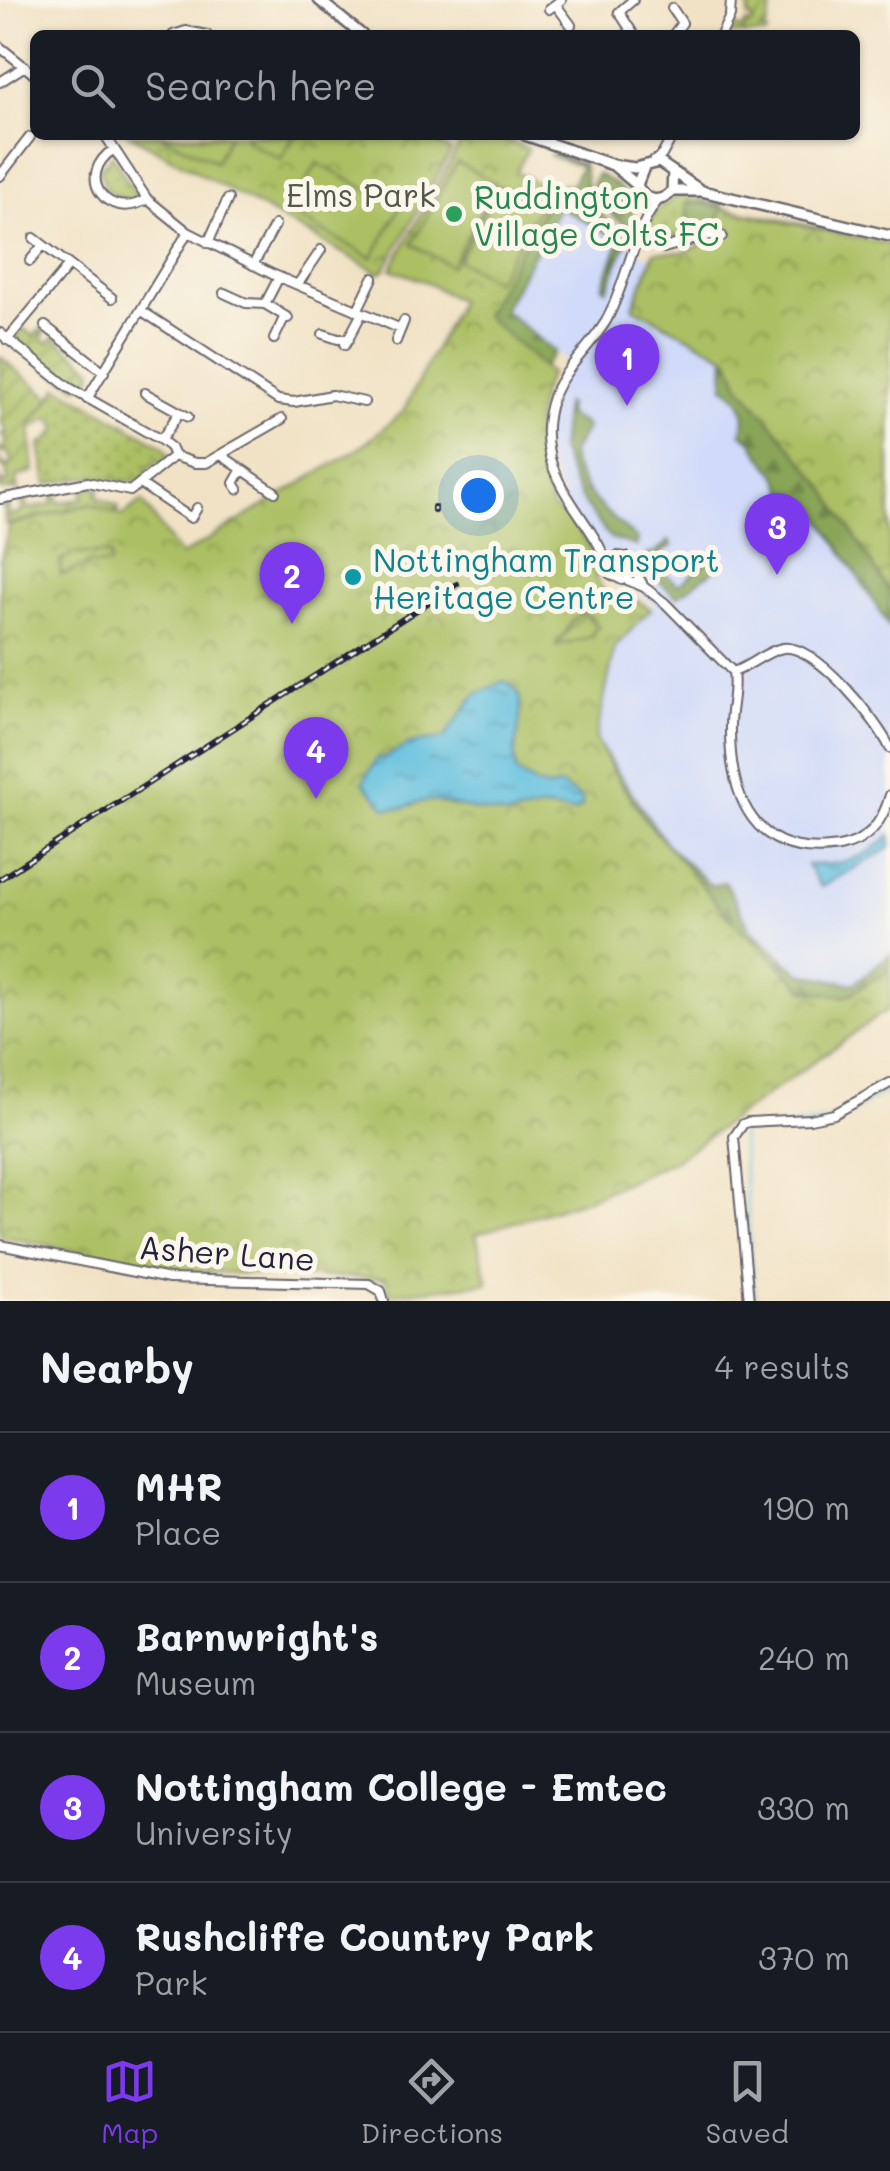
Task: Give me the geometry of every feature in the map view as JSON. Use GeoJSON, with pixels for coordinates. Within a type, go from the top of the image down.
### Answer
{"type":"FeatureCollection","features":[{"type":"Feature","properties":{"kind":"main road"},"geometry":{"type":"LineString","coordinates":[[319,0],[356,30]]}},
{"type":"Feature","properties":{"kind":"main road"},"geometry":{"type":"LineString","coordinates":[[541,140],[613,164],[648,164],[672,170],[702,192]]}},
{"type":"Feature","properties":{"kind":"main road"},"geometry":{"type":"LineString","coordinates":[[613,164],[640,190],[658,200],[672,191],[702,192],[890,236]]}},
{"type":"Feature","properties":{"kind":"main road"},"geometry":{"type":"LineString","coordinates":[[640,190],[648,164]]}},
{"type":"Feature","properties":{"kind":"main road"},"geometry":{"type":"LineString","coordinates":[[672,170],[672,191]]}},
{"type":"Feature","properties":{"kind":"street"},"geometry":{"type":"LineString","coordinates":[[631,30],[618,12],[633,0]]}},
{"type":"Feature","properties":{"kind":"street"},"geometry":{"type":"LineString","coordinates":[[723,30],[731,0]]}},
{"type":"Feature","properties":{"kind":"street"},"geometry":{"type":"LineString","coordinates":[[555,5],[571,25]]}},
{"type":"Feature","properties":{"kind":"street"},"geometry":{"type":"LineString","coordinates":[[672,8],[682,24],[677,30]]}},
{"type":"Feature","properties":{"kind":"street"},"geometry":{"type":"LineString","coordinates":[[0,47],[30,70]]}},
{"type":"Feature","properties":{"kind":"street"},"geometry":{"type":"LineString","coordinates":[[0,82],[25,66]]}},
{"type":"Feature","properties":{"kind":"street"},"geometry":{"type":"LineString","coordinates":[[0,176],[30,137]]}},
{"type":"Feature","properties":{"kind":"street"},"geometry":{"type":"LineString","coordinates":[[108,140],[147,199],[188,232],[279,277],[360,312],[402,325],[396,340]]}},
{"type":"Feature","properties":{"kind":"street"},"geometry":{"type":"LineString","coordinates":[[648,164],[670,140]]}},
{"type":"Feature","properties":{"kind":"street"},"geometry":{"type":"LineString","coordinates":[[668,146],[672,170]]}},
{"type":"Feature","properties":{"kind":"street"},"geometry":{"type":"LineString","coordinates":[[114,149],[98,164],[98,191],[118,205],[134,206],[147,199]]}},
{"type":"Feature","properties":{"kind":"street"},"geometry":{"type":"LineString","coordinates":[[640,190],[644,222]]}},
{"type":"Feature","properties":{"kind":"street"},"geometry":{"type":"LineString","coordinates":[[208,243],[228,200]]}},
{"type":"Feature","properties":{"kind":"street"},"geometry":{"type":"LineString","coordinates":[[658,200],[644,222],[617,299],[599,331],[560,383],[548,418],[547,442],[554,472],[601,548],[613,577],[644,587],[732,672],[730,739],[740,800],[748,815],[786,845],[808,848],[853,844],[875,827],[890,795]]}},
{"type":"Feature","properties":{"kind":"street"},"geometry":{"type":"LineString","coordinates":[[253,264],[275,225]]}},
{"type":"Feature","properties":{"kind":"street"},"geometry":{"type":"LineString","coordinates":[[88,398],[188,232]]}},
{"type":"Feature","properties":{"kind":"street"},"geometry":{"type":"LineString","coordinates":[[639,240],[664,248],[710,235],[722,236]]}},
{"type":"Feature","properties":{"kind":"street"},"geometry":{"type":"LineString","coordinates":[[34,238],[112,298]]}},
{"type":"Feature","properties":{"kind":"street"},"geometry":{"type":"LineString","coordinates":[[30,261],[43,245]]}},
{"type":"Feature","properties":{"kind":"street"},"geometry":{"type":"LineString","coordinates":[[298,284],[321,250]]}},
{"type":"Feature","properties":{"kind":"street"},"geometry":{"type":"LineString","coordinates":[[70,264],[4,337],[41,369],[161,440],[174,456],[195,464],[221,456],[282,420]]}},
{"type":"Feature","properties":{"kind":"street"},"geometry":{"type":"LineString","coordinates":[[265,304],[279,277]]}},
{"type":"Feature","properties":{"kind":"street"},"geometry":{"type":"LineString","coordinates":[[323,334],[347,342],[373,278]]}},
{"type":"Feature","properties":{"kind":"street"},"geometry":{"type":"LineString","coordinates":[[224,292],[284,313],[274,339]]}},
{"type":"Feature","properties":{"kind":"street"},"geometry":{"type":"LineString","coordinates":[[142,311],[278,400],[294,402],[332,395],[364,402]]}},
{"type":"Feature","properties":{"kind":"street"},"geometry":{"type":"LineString","coordinates":[[48,333],[104,372]]}},
{"type":"Feature","properties":{"kind":"street"},"geometry":{"type":"LineString","coordinates":[[146,393],[184,415],[161,440]]}},
{"type":"Feature","properties":{"kind":"street"},"geometry":{"type":"LineString","coordinates":[[0,499],[88,482],[130,492],[174,456]]}},
{"type":"Feature","properties":{"kind":"street"},"geometry":{"type":"LineString","coordinates":[[221,456],[274,492]]}},
{"type":"Feature","properties":{"kind":"street"},"geometry":{"type":"LineString","coordinates":[[238,489],[234,483],[241,470]]}},
{"type":"Feature","properties":{"kind":"street"},"geometry":{"type":"LineString","coordinates":[[142,485],[191,518],[198,508]]}},
{"type":"Feature","properties":{"kind":"street"},"geometry":{"type":"LineString","coordinates":[[601,548],[630,560],[644,587]]}},
{"type":"Feature","properties":{"kind":"street"},"geometry":{"type":"LineString","coordinates":[[608,565],[616,556]]}},
{"type":"Feature","properties":{"kind":"street"},"geometry":{"type":"LineString","coordinates":[[625,579],[632,569]]}},
{"type":"Feature","properties":{"kind":"street"},"geometry":{"type":"LineString","coordinates":[[732,672],[780,648],[804,652],[863,709],[890,748]]}},
{"type":"Feature","properties":{"kind":"street"},"geometry":{"type":"LineString","coordinates":[[749,1301],[736,1132],[748,1122],[834,1114],[890,1083]]}},
{"type":"Feature","properties":{"kind":"street","name":"Asher Lane"},"geometry":{"type":"LineString","coordinates":[[0,1246],[169,1279],[369,1284],[382,1291],[384,1301]]}},
{"type":"Feature","properties":{"kind":"shaded area"},"geometry":{"type":"Polygon","coordinates":[[[559,207],[651,258],[633,307],[729,358],[890,593],[890,969],[846,997],[806,991],[725,913],[644,818],[596,739],[615,646],[653,604],[631,588],[616,586],[605,574],[596,547],[571,517],[548,465],[543,438],[545,411],[557,380],[569,363],[503,311],[559,207]]]}},
{"type":"Feature","properties":{"kind":"green space"},"geometry":{"type":"Polygon","coordinates":[[[773,1],[767,27],[763,30],[730,30],[733,26],[743,29],[746,23],[752,24],[753,19],[748,17],[750,3],[773,1]]]}},
{"type":"Feature","properties":{"kind":"green space","name":"Elms Park"},"geometry":{"type":"Polygon","coordinates":[[[139,140],[430,140],[451,151],[385,269],[379,273],[139,140]]]}},
{"type":"Feature","properties":{"kind":"green space"},"geometry":{"type":"Polygon","coordinates":[[[170,140],[227,140],[216,162],[170,140]]]}},
{"type":"Feature","properties":{"kind":"green space"},"geometry":{"type":"Polygon","coordinates":[[[246,140],[292,140],[281,159],[246,140]]]}},
{"type":"Feature","properties":{"kind":"green space"},"geometry":{"type":"Polygon","coordinates":[[[462,140],[506,140],[528,149],[516,172],[553,191],[484,315],[550,373],[536,424],[539,456],[552,508],[585,539],[595,560],[597,581],[609,597],[627,595],[651,609],[615,647],[596,739],[644,818],[725,913],[806,991],[846,997],[890,969],[890,1008],[675,1160],[590,1198],[476,1234],[488,1283],[390,1294],[386,1279],[175,1271],[0,1236],[0,561],[10,525],[90,504],[123,516],[142,501],[181,556],[361,447],[403,412],[459,301],[424,281],[391,269],[462,140]]]}},
{"type":"Feature","properties":{"kind":"green space"},"geometry":{"type":"Polygon","coordinates":[[[553,153],[583,164],[593,205],[621,231],[626,243],[607,289],[603,287],[620,240],[559,207],[503,310],[555,352],[537,376],[490,331],[482,312],[555,192],[563,183],[570,186],[581,166],[550,156],[553,153]]]}},
{"type":"Feature","properties":{"kind":"green space"},"geometry":{"type":"Polygon","coordinates":[[[112,155],[139,200],[127,204],[127,200],[108,192],[99,169],[112,155]]]}},
{"type":"Feature","properties":{"kind":"green space","name":"Ruddington Village Colts FC"},"geometry":{"type":"Polygon","coordinates":[[[457,162],[496,184],[451,266],[412,244],[457,162]]]}},
{"type":"Feature","properties":{"kind":"green space"},"geometry":{"type":"Polygon","coordinates":[[[317,163],[400,207],[372,258],[290,213],[317,163]]]}},
{"type":"Feature","properties":{"kind":"green space"},"geometry":{"type":"Polygon","coordinates":[[[597,174],[626,194],[634,228],[614,216],[598,199],[592,185],[597,174]]]}},
{"type":"Feature","properties":{"kind":"green space"},"geometry":{"type":"Polygon","coordinates":[[[500,186],[538,207],[496,281],[458,260],[500,186]]]}},
{"type":"Feature","properties":{"kind":"green space"},"geometry":{"type":"Polygon","coordinates":[[[684,194],[723,202],[722,206],[699,201],[687,216],[687,225],[696,232],[686,237],[654,237],[652,242],[643,239],[656,210],[684,194]]]}},
{"type":"Feature","properties":{"kind":"green space"},"geometry":{"type":"Polygon","coordinates":[[[687,201],[827,229],[832,235],[730,224],[701,234],[687,225],[687,201]]]}},
{"type":"Feature","properties":{"kind":"green space"},"geometry":{"type":"Polygon","coordinates":[[[722,209],[890,244],[890,593],[825,488],[740,385],[729,358],[633,307],[655,252],[683,252],[715,240],[722,209]]]}},
{"type":"Feature","properties":{"kind":"green space"},"geometry":{"type":"Polygon","coordinates":[[[715,242],[890,590],[890,628],[814,507],[768,535],[760,527],[782,511],[787,496],[753,442],[741,433],[744,412],[740,400],[724,387],[725,356],[633,307],[654,253],[672,257],[715,242]]]}},
{"type":"Feature","properties":{"kind":"green space"},"geometry":{"type":"Polygon","coordinates":[[[23,328],[34,336],[42,328],[42,339],[48,343],[54,337],[93,369],[91,379],[77,387],[42,365],[20,344],[16,336],[23,328]]]}},
{"type":"Feature","properties":{"kind":"green space"},"geometry":{"type":"Polygon","coordinates":[[[0,357],[51,398],[30,425],[34,472],[16,477],[18,490],[0,490],[0,476],[2,484],[9,482],[5,467],[0,467],[0,458],[2,466],[12,464],[7,450],[0,454],[0,448],[6,446],[5,437],[0,435],[7,433],[0,420],[0,357]]]}},
{"type":"Feature","properties":{"kind":"green space"},"geometry":{"type":"Polygon","coordinates":[[[59,387],[163,446],[169,455],[163,464],[158,460],[146,471],[148,475],[135,481],[89,477],[47,484],[40,445],[58,426],[49,418],[30,429],[30,425],[59,387]]]}},
{"type":"Feature","properties":{"kind":"green space"},"geometry":{"type":"Polygon","coordinates":[[[565,403],[567,415],[586,429],[571,454],[580,479],[596,502],[637,539],[637,546],[610,538],[573,483],[560,450],[565,403]]]}},
{"type":"Feature","properties":{"kind":"green space"},"geometry":{"type":"Polygon","coordinates":[[[82,485],[100,489],[96,496],[119,507],[117,513],[90,504],[6,525],[3,507],[8,506],[10,517],[23,511],[22,503],[26,501],[28,509],[53,504],[52,497],[57,495],[59,503],[83,498],[82,485]]]}},
{"type":"Feature","properties":{"kind":"green space"},"geometry":{"type":"Polygon","coordinates":[[[669,540],[672,546],[664,550],[654,565],[679,585],[718,555],[724,563],[677,597],[650,573],[644,558],[669,540]]]}},
{"type":"Feature","properties":{"kind":"green space"},"geometry":{"type":"Polygon","coordinates":[[[73,554],[110,555],[110,564],[88,565],[61,575],[60,561],[73,554]]]}},
{"type":"Feature","properties":{"kind":"green space"},"geometry":{"type":"Polygon","coordinates":[[[583,612],[598,627],[592,632],[594,636],[557,646],[573,620],[583,612]]]}},
{"type":"Feature","properties":{"kind":"green space"},"geometry":{"type":"Polygon","coordinates":[[[595,739],[667,845],[711,886],[725,882],[751,930],[800,973],[854,984],[890,954],[890,989],[770,1020],[578,774],[595,739]]]}},
{"type":"Feature","properties":{"kind":"water"},"geometry":{"type":"Polygon","coordinates":[[[503,681],[514,687],[521,708],[515,748],[517,773],[539,786],[560,785],[582,799],[582,807],[573,812],[545,808],[506,816],[432,801],[386,808],[363,782],[378,757],[382,759],[410,744],[444,738],[475,695],[503,681]]]}},
{"type":"Feature","properties":{"kind":"water"},"geometry":{"type":"Polygon","coordinates":[[[890,835],[890,848],[821,887],[807,865],[852,859],[890,835]]]}},
{"type":"Feature","properties":{"kind":"waterway"},"geometry":{"type":"LineString","coordinates":[[755,1301],[741,1136],[744,1131],[825,1122],[890,1089]]}},
{"type":"Feature","properties":{"kind":"railway"},"geometry":{"type":"LineString","coordinates":[[0,879],[457,584]]}},
{"type":"Feature","properties":{"kind":"place","name":"Ruddington Village Colts FC"},"geometry":{"type":"Point","coordinates":[454,214]}},
{"type":"Feature","properties":{"kind":"place","name":"MHR"},"geometry":{"type":"Point","coordinates":[627,406]}},
{"type":"Feature","properties":{"kind":"place","name":"Nottingham College - Emtec"},"geometry":{"type":"Point","coordinates":[777,575]}},
{"type":"Feature","properties":{"kind":"place","name":"Nottingham Transport Heritage Centre"},"geometry":{"type":"Point","coordinates":[353,577]}},
{"type":"Feature","properties":{"kind":"place","name":"Barnwright's"},"geometry":{"type":"Point","coordinates":[292,624]}},
{"type":"Feature","properties":{"kind":"place","name":"Rushcliffe Country Park"},"geometry":{"type":"Point","coordinates":[316,799]}}]}
